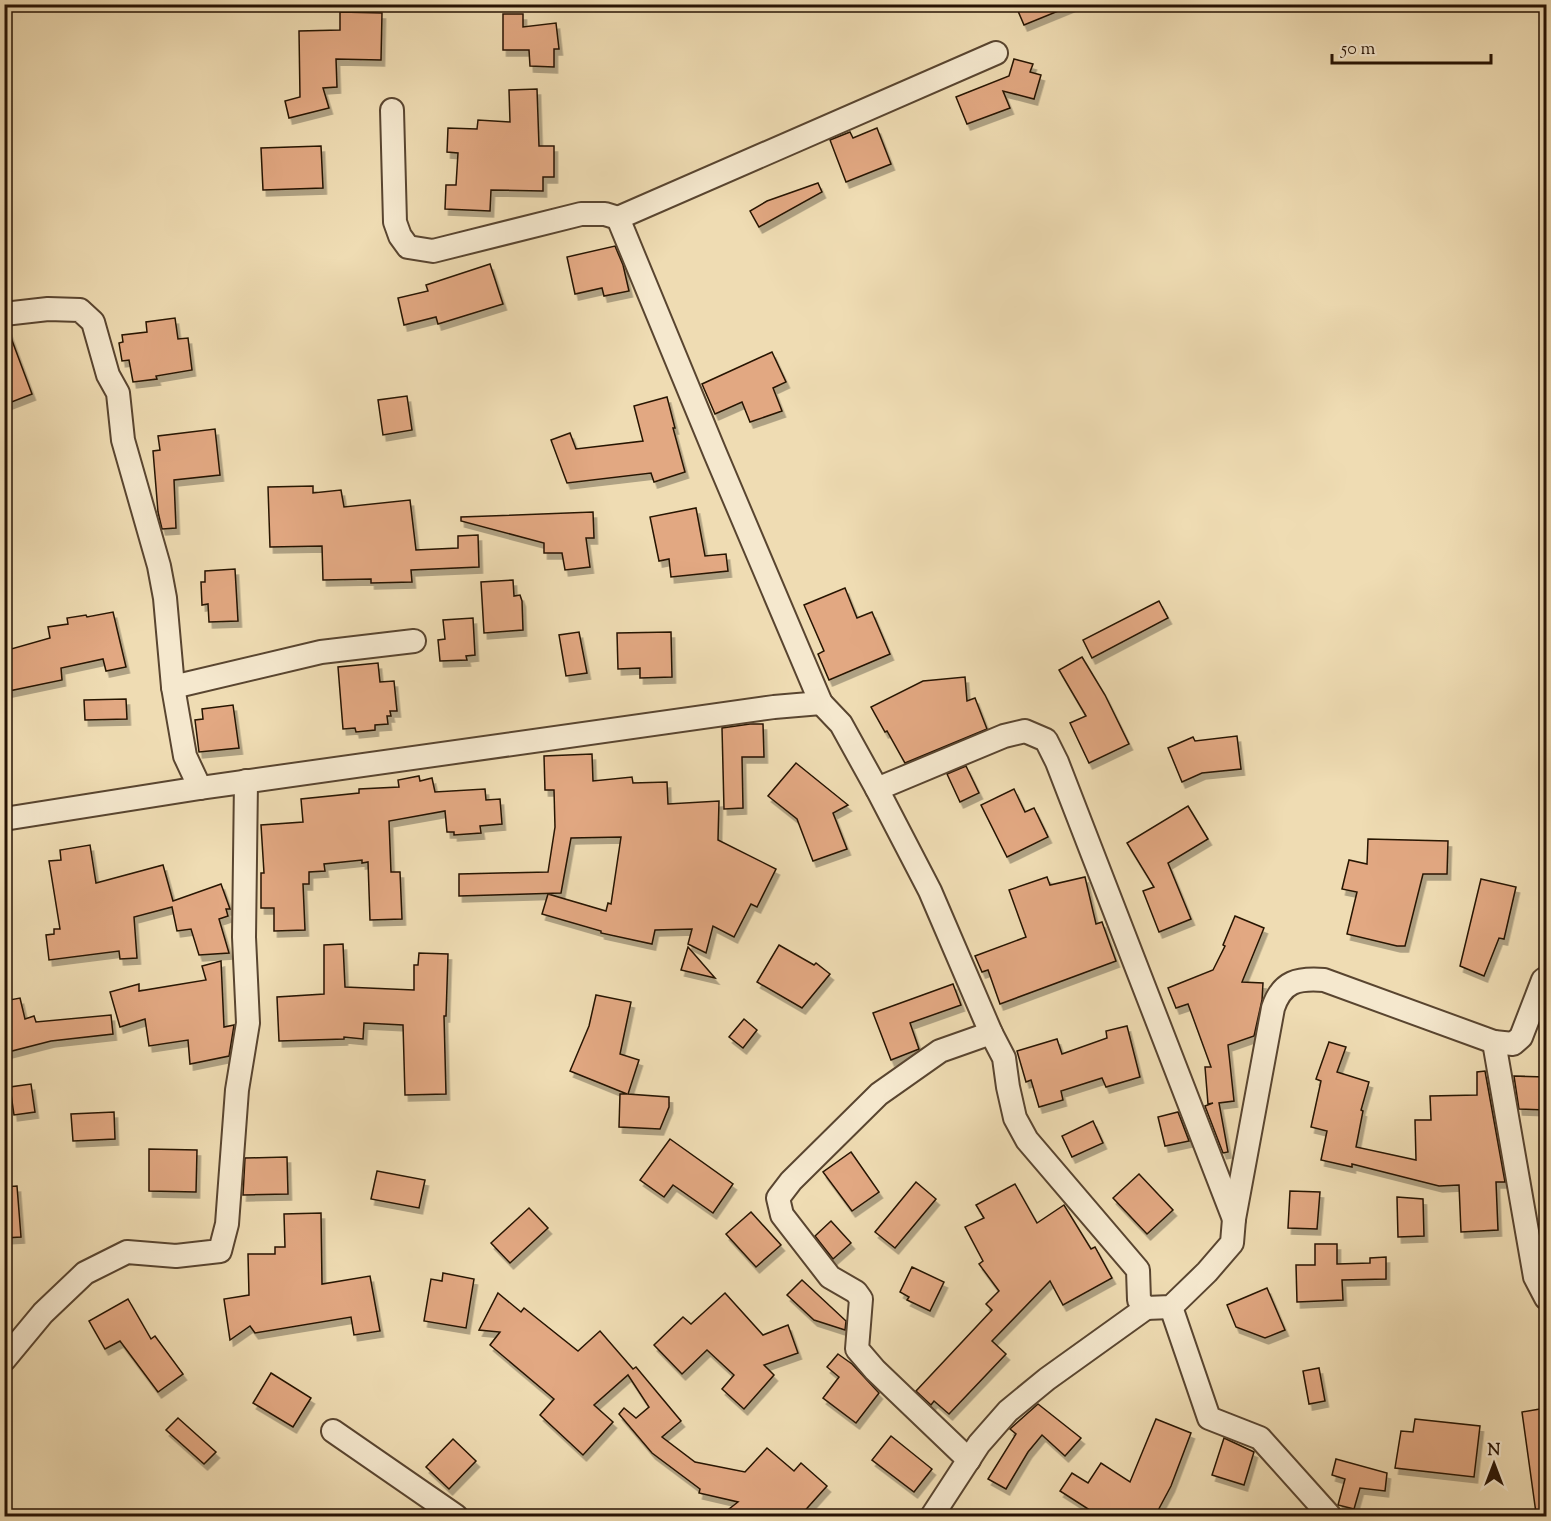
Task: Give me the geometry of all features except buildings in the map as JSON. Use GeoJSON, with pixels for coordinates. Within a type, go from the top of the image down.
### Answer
{"type":"FeatureCollection","features":[{"type":"Feature","properties":{"kind":"street"},"geometry":{"type":"LineString","coordinates":[[392,110],[395,222],[400,236],[408,247],[433,251],[581,214],[605,214],[618,218],[996,53]]}},
{"type":"Feature","properties":{"kind":"street"},"geometry":{"type":"LineString","coordinates":[[618,218],[821,703],[841,724],[930,891],[1004,1058],[1016,1118],[1027,1140],[1138,1270],[1139,1300],[1146,1308]]}},
{"type":"Feature","properties":{"kind":"street"},"geometry":{"type":"LineString","coordinates":[[4,315],[48,309],[80,310],[93,322],[108,375],[118,393],[123,440],[159,566],[165,598],[173,687],[185,756],[200,788]]}},
{"type":"Feature","properties":{"kind":"street"},"geometry":{"type":"LineString","coordinates":[[173,687],[321,652],[414,641]]}},
{"type":"Feature","properties":{"kind":"street"},"geometry":{"type":"LineString","coordinates":[[4,819],[246,781],[774,707],[821,703]]}},
{"type":"Feature","properties":{"kind":"street"},"geometry":{"type":"LineString","coordinates":[[877,789],[1004,736],[1025,731],[1046,740],[1057,762],[1234,1219]]}},
{"type":"Feature","properties":{"kind":"street"},"geometry":{"type":"LineString","coordinates":[[4,1360],[43,1313],[85,1273],[127,1252],[176,1256],[220,1251],[227,1224],[237,1090],[248,1023],[244,937],[246,781]]}},
{"type":"Feature","properties":{"kind":"street"},"geometry":{"type":"LineString","coordinates":[[932,1516],[979,1444],[1008,1411],[1047,1379],[1146,1308],[1171,1307],[1232,1243],[1234,1219],[1273,1008],[1278,994],[1289,984],[1305,979],[1323,980],[1494,1042],[1512,1044],[1521,1038],[1546,978]]}},
{"type":"Feature","properties":{"kind":"street"},"geometry":{"type":"LineString","coordinates":[[969,1460],[857,1349],[861,1299],[856,1292],[830,1277],[782,1215],[778,1198],[790,1182],[879,1094],[940,1051],[991,1033]]}},
{"type":"Feature","properties":{"kind":"street"},"geometry":{"type":"LineString","coordinates":[[1494,1042],[1535,1277],[1546,1298]]}},
{"type":"Feature","properties":{"kind":"street"},"geometry":{"type":"LineString","coordinates":[[1171,1307],[1209,1418],[1260,1438],[1330,1516]]}},
{"type":"Feature","properties":{"kind":"street"},"geometry":{"type":"LineString","coordinates":[[333,1431],[456,1516]]}}]}
